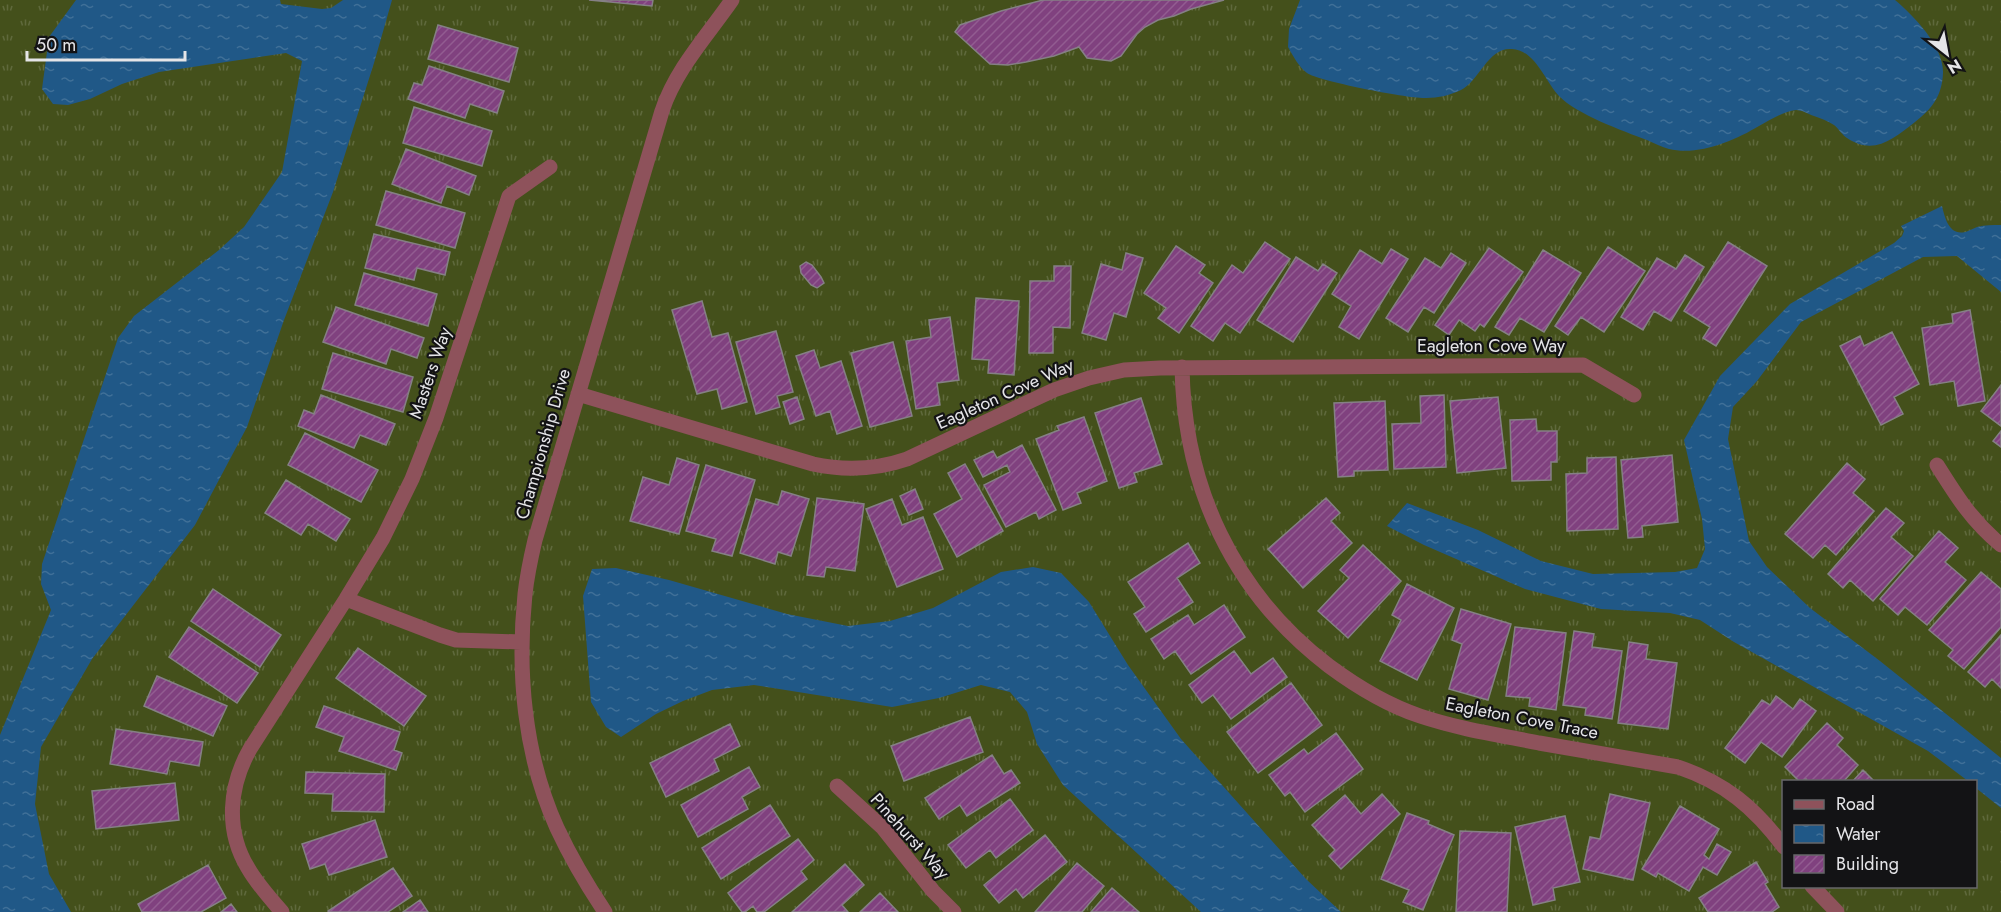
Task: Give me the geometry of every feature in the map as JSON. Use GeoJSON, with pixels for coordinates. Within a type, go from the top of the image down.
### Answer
{"type":"FeatureCollection","features":[{"type":"Feature","properties":{"kind":"street","name":"Championship Drive"},"geometry":{"type":"LineString","coordinates":[[605,912],[580,874],[557,827],[542,788],[529,738],[522,685],[521,642],[525,591],[535,540],[667,94],[684,63],[732,0]]}},
{"type":"Feature","properties":{"kind":"street","name":"Masters Way"},"geometry":{"type":"LineString","coordinates":[[282,912],[255,879],[241,854],[232,819],[234,790],[243,762],[383,538],[412,479],[440,407],[509,196],[550,167]]}},
{"type":"Feature","properties":{"kind":"street","name":"Eagleton Cove Way"},"geometry":{"type":"LineString","coordinates":[[578,394],[813,464],[829,468],[858,470],[891,465],[907,459],[1054,390],[1089,378],[1124,370],[1182,367],[1583,365],[1634,395]]}},
{"type":"Feature","properties":{"kind":"street","name":"Eagleton Cove Trace"},"geometry":{"type":"LineString","coordinates":[[1182,367],[1187,434],[1208,510],[1229,553],[1255,593],[1286,629],[1309,651],[1374,695],[1418,715],[1463,729],[1678,767],[1692,772],[1718,784],[1753,810],[1782,845]]}},
{"type":"Feature","properties":{"kind":"street"},"geometry":{"type":"LineString","coordinates":[[1937,465],[1959,501],[1981,529],[2001,545]]}},
{"type":"Feature","properties":{"kind":"street"},"geometry":{"type":"LineString","coordinates":[[346,599],[456,639],[521,642]]}},
{"type":"Feature","properties":{"kind":"street","name":"Pinehurst Way"},"geometry":{"type":"LineString","coordinates":[[837,786],[883,828],[933,891],[954,912]]}},
{"type":"Feature","properties":{"kind":"street"},"geometry":{"type":"LineString","coordinates":[[1814,888],[1837,912]]}},
{"type":"Feature","properties":{"kind":"green space"},"geometry":{"type":"Polygon","coordinates":[[[0,0],[2001,0],[2001,912],[0,912],[0,0]]]}},
{"type":"Feature","properties":{"kind":"water"},"geometry":{"type":"Polygon","coordinates":[[[76,0],[280,0],[281,4],[322,9],[331,8],[343,0],[392,0],[333,192],[284,320],[247,427],[195,525],[92,659],[41,747],[35,804],[49,874],[71,912],[0,912],[0,735],[51,610],[41,584],[42,564],[118,338],[134,316],[219,250],[244,227],[282,172],[302,61],[286,53],[159,72],[122,84],[90,99],[68,105],[53,104],[42,89],[49,37],[76,0]]]}},
{"type":"Feature","properties":{"kind":"water"},"geometry":{"type":"Polygon","coordinates":[[[1300,0],[1895,0],[1919,23],[1939,53],[1943,73],[1941,89],[1935,101],[1915,122],[1891,139],[1875,145],[1857,143],[1845,137],[1829,122],[1796,110],[1777,116],[1749,132],[1716,146],[1680,151],[1661,146],[1600,121],[1567,103],[1554,90],[1533,60],[1520,51],[1512,49],[1504,50],[1490,58],[1474,79],[1461,90],[1435,97],[1417,98],[1384,93],[1345,85],[1307,73],[1301,68],[1288,47],[1289,29],[1300,0]]]}},
{"type":"Feature","properties":{"kind":"water"},"geometry":{"type":"Polygon","coordinates":[[[1942,206],[1949,226],[1957,232],[1983,226],[2001,225],[2001,292],[1957,256],[1923,257],[1801,322],[1757,381],[1733,407],[1728,439],[1749,541],[1767,567],[1810,608],[2001,758],[2001,808],[1977,789],[1977,780],[1967,780],[1928,751],[1734,642],[1700,620],[1670,613],[1601,609],[1525,589],[1424,545],[1387,526],[1407,503],[1478,530],[1541,561],[1593,574],[1675,572],[1697,568],[1705,549],[1702,519],[1684,440],[1720,376],[1790,304],[1894,243],[1902,236],[1904,231],[1901,226],[1942,206]]]}},
{"type":"Feature","properties":{"kind":"water"},"geometry":{"type":"Polygon","coordinates":[[[1033,567],[1061,573],[1089,602],[1128,665],[1181,739],[1306,879],[1341,912],[1201,912],[1063,785],[1037,744],[1027,712],[1010,692],[981,685],[939,698],[892,707],[754,685],[712,690],[683,701],[656,714],[621,737],[606,727],[591,702],[583,596],[592,569],[616,568],[669,580],[787,614],[848,626],[890,621],[933,608],[1001,572],[1033,567]]]}},
{"type":"Feature","properties":{"kind":"building"},"geometry":{"type":"Polygon","coordinates":[[[589,0],[653,0],[652,6],[589,0]]]}},
{"type":"Feature","properties":{"kind":"building"},"geometry":{"type":"Polygon","coordinates":[[[1043,0],[1224,0],[1158,20],[1145,27],[1121,56],[1111,61],[1087,58],[1079,47],[1054,56],[1026,62],[1008,65],[990,64],[955,32],[960,25],[1043,0]]]}},
{"type":"Feature","properties":{"kind":"building"},"geometry":{"type":"Polygon","coordinates":[[[438,25],[518,48],[509,82],[428,59],[438,25]]]}},
{"type":"Feature","properties":{"kind":"building"},"geometry":{"type":"Polygon","coordinates":[[[429,66],[504,91],[497,113],[470,104],[465,118],[408,99],[414,83],[422,85],[429,66]]]}},
{"type":"Feature","properties":{"kind":"building"},"geometry":{"type":"Polygon","coordinates":[[[414,107],[492,131],[482,166],[403,143],[414,107]]]}},
{"type":"Feature","properties":{"kind":"building"},"geometry":{"type":"Polygon","coordinates":[[[406,149],[476,176],[469,195],[447,186],[441,203],[392,184],[406,149]]]}},
{"type":"Feature","properties":{"kind":"building"},"geometry":{"type":"Polygon","coordinates":[[[386,191],[465,213],[455,248],[376,225],[386,191]]]}},
{"type":"Feature","properties":{"kind":"building"},"geometry":{"type":"Polygon","coordinates":[[[374,234],[450,252],[445,275],[417,268],[414,280],[365,268],[374,234]]]}},
{"type":"Feature","properties":{"kind":"building"},"geometry":{"type":"Polygon","coordinates":[[[1265,242],[1290,259],[1240,333],[1225,323],[1213,341],[1191,326],[1232,265],[1243,273],[1265,242]]]}},
{"type":"Feature","properties":{"kind":"building"},"geometry":{"type":"Polygon","coordinates":[[[1728,242],[1767,266],[1716,346],[1703,338],[1710,327],[1684,311],[1728,242]]]}},
{"type":"Feature","properties":{"kind":"building"},"geometry":{"type":"Polygon","coordinates":[[[1176,246],[1205,265],[1199,273],[1213,283],[1179,333],[1158,318],[1166,308],[1144,293],[1176,246]]]}},
{"type":"Feature","properties":{"kind":"building"},"geometry":{"type":"Polygon","coordinates":[[[1608,247],[1645,271],[1604,332],[1581,317],[1568,335],[1555,326],[1608,247]]]}},
{"type":"Feature","properties":{"kind":"building"},"geometry":{"type":"Polygon","coordinates":[[[1489,248],[1523,272],[1484,327],[1480,324],[1475,331],[1459,320],[1449,335],[1435,325],[1489,248]]]}},
{"type":"Feature","properties":{"kind":"building"},"geometry":{"type":"Polygon","coordinates":[[[1391,249],[1408,259],[1359,339],[1339,327],[1351,306],[1332,294],[1360,250],[1382,264],[1391,249]]]}},
{"type":"Feature","properties":{"kind":"building"},"geometry":{"type":"Polygon","coordinates":[[[1543,250],[1581,273],[1544,332],[1520,318],[1509,335],[1495,327],[1543,250]]]}},
{"type":"Feature","properties":{"kind":"building"},"geometry":{"type":"Polygon","coordinates":[[[1126,253],[1143,258],[1126,317],[1114,313],[1106,340],[1082,333],[1101,264],[1122,270],[1126,253]]]}},
{"type":"Feature","properties":{"kind":"building"},"geometry":{"type":"Polygon","coordinates":[[[1451,253],[1466,263],[1434,313],[1424,307],[1408,332],[1386,318],[1425,258],[1441,268],[1451,253]]]}},
{"type":"Feature","properties":{"kind":"building"},"geometry":{"type":"Polygon","coordinates":[[[1685,255],[1704,267],[1671,321],[1654,311],[1643,330],[1621,317],[1657,258],[1676,269],[1685,255]]]}},
{"type":"Feature","properties":{"kind":"building"},"geometry":{"type":"Polygon","coordinates":[[[1296,257],[1318,271],[1323,264],[1337,273],[1293,342],[1257,320],[1296,257]]]}},
{"type":"Feature","properties":{"kind":"building"},"geometry":{"type":"Polygon","coordinates":[[[806,262],[812,265],[824,283],[817,288],[811,285],[801,273],[800,266],[806,262]]]}},
{"type":"Feature","properties":{"kind":"building"},"geometry":{"type":"Polygon","coordinates":[[[1054,266],[1071,266],[1070,328],[1053,327],[1053,353],[1029,353],[1030,281],[1054,281],[1054,266]]]}},
{"type":"Feature","properties":{"kind":"building"},"geometry":{"type":"Polygon","coordinates":[[[364,273],[437,294],[428,326],[355,305],[364,273]]]}},
{"type":"Feature","properties":{"kind":"building"},"geometry":{"type":"Polygon","coordinates":[[[976,298],[1019,301],[1014,375],[988,373],[989,360],[972,359],[976,298]]]}},
{"type":"Feature","properties":{"kind":"building"},"geometry":{"type":"Polygon","coordinates":[[[702,301],[712,337],[728,333],[747,402],[722,409],[717,389],[697,394],[672,310],[702,301]]]}},
{"type":"Feature","properties":{"kind":"building"},"geometry":{"type":"Polygon","coordinates":[[[336,307],[424,338],[417,358],[391,349],[386,364],[323,342],[336,307]]]}},
{"type":"Feature","properties":{"kind":"building"},"geometry":{"type":"Polygon","coordinates":[[[1970,310],[1985,401],[1958,406],[1954,381],[1930,385],[1922,328],[1953,323],[1952,314],[1970,310]]]}},
{"type":"Feature","properties":{"kind":"building"},"geometry":{"type":"Polygon","coordinates":[[[950,317],[959,380],[937,383],[940,405],[916,409],[906,341],[931,337],[929,320],[950,317]]]}},
{"type":"Feature","properties":{"kind":"building"},"geometry":{"type":"Polygon","coordinates":[[[776,331],[793,392],[777,396],[780,407],[756,414],[736,342],[776,331]]]}},
{"type":"Feature","properties":{"kind":"building"},"geometry":{"type":"Polygon","coordinates":[[[1892,332],[1919,384],[1894,397],[1903,414],[1881,425],[1840,346],[1860,336],[1864,346],[1892,332]]]}},
{"type":"Feature","properties":{"kind":"building"},"geometry":{"type":"Polygon","coordinates":[[[893,342],[912,416],[870,427],[851,353],[893,342]]]}},
{"type":"Feature","properties":{"kind":"building"},"geometry":{"type":"Polygon","coordinates":[[[814,350],[820,368],[841,361],[862,426],[837,434],[830,411],[816,416],[796,356],[814,350]]]}},
{"type":"Feature","properties":{"kind":"building"},"geometry":{"type":"Polygon","coordinates":[[[333,353],[413,377],[403,412],[322,389],[333,353]]]}},
{"type":"Feature","properties":{"kind":"building"},"geometry":{"type":"Polygon","coordinates":[[[2001,385],[2001,426],[1981,411],[2001,385]]]}},
{"type":"Feature","properties":{"kind":"building"},"geometry":{"type":"Polygon","coordinates":[[[321,395],[395,424],[386,445],[360,435],[354,448],[298,426],[304,410],[314,414],[321,395]]]}},
{"type":"Feature","properties":{"kind":"building"},"geometry":{"type":"Polygon","coordinates":[[[1444,395],[1446,467],[1394,469],[1392,424],[1421,423],[1420,396],[1444,395]]]}},
{"type":"Feature","properties":{"kind":"building"},"geometry":{"type":"Polygon","coordinates":[[[797,397],[804,419],[790,424],[783,402],[797,397]]]}},
{"type":"Feature","properties":{"kind":"building"},"geometry":{"type":"Polygon","coordinates":[[[1498,397],[1506,468],[1457,473],[1450,401],[1498,397]]]}},
{"type":"Feature","properties":{"kind":"building"},"geometry":{"type":"Polygon","coordinates":[[[1141,398],[1162,464],[1134,473],[1137,482],[1119,488],[1095,413],[1141,398]]]}},
{"type":"Feature","properties":{"kind":"building"},"geometry":{"type":"Polygon","coordinates":[[[1385,401],[1388,470],[1354,471],[1354,476],[1338,477],[1334,403],[1385,401]]]}},
{"type":"Feature","properties":{"kind":"building"},"geometry":{"type":"Polygon","coordinates":[[[1084,417],[1107,481],[1077,493],[1081,503],[1063,510],[1036,439],[1059,430],[1057,426],[1084,417]]]}},
{"type":"Feature","properties":{"kind":"building"},"geometry":{"type":"Polygon","coordinates":[[[1536,419],[1537,431],[1557,431],[1557,462],[1551,462],[1551,480],[1512,481],[1510,420],[1536,419]]]}},
{"type":"Feature","properties":{"kind":"building"},"geometry":{"type":"Polygon","coordinates":[[[2001,431],[2001,447],[1993,441],[2001,431]]]}},
{"type":"Feature","properties":{"kind":"building"},"geometry":{"type":"Polygon","coordinates":[[[305,433],[378,470],[361,502],[288,465],[305,433]]]}},
{"type":"Feature","properties":{"kind":"building"},"geometry":{"type":"Polygon","coordinates":[[[1022,445],[1056,510],[1039,519],[1036,512],[1006,527],[984,485],[1010,472],[1007,465],[983,477],[974,460],[993,451],[997,458],[1022,445]]]}},
{"type":"Feature","properties":{"kind":"building"},"geometry":{"type":"Polygon","coordinates":[[[1672,455],[1678,522],[1642,526],[1643,537],[1628,538],[1621,460],[1672,455]]]}},
{"type":"Feature","properties":{"kind":"building"},"geometry":{"type":"Polygon","coordinates":[[[1616,457],[1618,529],[1567,531],[1566,474],[1587,473],[1587,458],[1616,457]]]}},
{"type":"Feature","properties":{"kind":"building"},"geometry":{"type":"Polygon","coordinates":[[[677,458],[699,465],[679,534],[630,521],[643,477],[669,485],[677,458]]]}},
{"type":"Feature","properties":{"kind":"building"},"geometry":{"type":"Polygon","coordinates":[[[1847,463],[1865,479],[1853,493],[1874,511],[1836,555],[1825,545],[1813,558],[1785,534],[1847,463]]]}},
{"type":"Feature","properties":{"kind":"building"},"geometry":{"type":"Polygon","coordinates":[[[965,464],[1003,531],[957,557],[934,514],[962,499],[948,473],[965,464]]]}},
{"type":"Feature","properties":{"kind":"building"},"geometry":{"type":"Polygon","coordinates":[[[706,465],[755,480],[732,556],[712,551],[716,539],[686,531],[706,465]]]}},
{"type":"Feature","properties":{"kind":"building"},"geometry":{"type":"Polygon","coordinates":[[[286,480],[350,519],[336,541],[308,524],[301,535],[265,513],[286,480]]]}},
{"type":"Feature","properties":{"kind":"building"},"geometry":{"type":"Polygon","coordinates":[[[915,489],[923,509],[909,515],[900,496],[915,489]]]}},
{"type":"Feature","properties":{"kind":"building"},"geometry":{"type":"Polygon","coordinates":[[[782,491],[809,499],[791,556],[778,552],[775,564],[740,553],[756,499],[778,505],[782,491]]]}},
{"type":"Feature","properties":{"kind":"building"},"geometry":{"type":"Polygon","coordinates":[[[817,498],[864,504],[855,571],[826,567],[824,577],[807,575],[817,498]]]}},
{"type":"Feature","properties":{"kind":"building"},"geometry":{"type":"Polygon","coordinates":[[[1326,498],[1340,513],[1331,521],[1352,543],[1303,588],[1268,549],[1326,498]]]}},
{"type":"Feature","properties":{"kind":"building"},"geometry":{"type":"Polygon","coordinates":[[[892,499],[902,525],[923,517],[943,569],[897,587],[866,509],[892,499]]]}},
{"type":"Feature","properties":{"kind":"building"},"geometry":{"type":"Polygon","coordinates":[[[1886,508],[1904,523],[1891,537],[1913,556],[1873,601],[1850,580],[1843,588],[1828,574],[1886,508]]]}},
{"type":"Feature","properties":{"kind":"building"},"geometry":{"type":"Polygon","coordinates":[[[1939,531],[1958,548],[1945,562],[1966,580],[1927,625],[1905,607],[1898,615],[1880,599],[1939,531]]]}},
{"type":"Feature","properties":{"kind":"building"},"geometry":{"type":"Polygon","coordinates":[[[1188,543],[1200,563],[1177,578],[1193,602],[1146,632],[1134,614],[1145,607],[1128,582],[1188,543]]]}},
{"type":"Feature","properties":{"kind":"building"},"geometry":{"type":"Polygon","coordinates":[[[1363,545],[1401,581],[1348,638],[1318,611],[1349,578],[1340,570],[1363,545]]]}},
{"type":"Feature","properties":{"kind":"building"},"geometry":{"type":"Polygon","coordinates":[[[1981,572],[2001,589],[2001,627],[1964,669],[1948,656],[1953,650],[1929,630],[1981,572]]]}},
{"type":"Feature","properties":{"kind":"building"},"geometry":{"type":"Polygon","coordinates":[[[1407,584],[1454,608],[1417,680],[1380,661],[1401,620],[1392,615],[1407,584]]]}},
{"type":"Feature","properties":{"kind":"building"},"geometry":{"type":"Polygon","coordinates":[[[213,589],[281,635],[260,667],[191,621],[213,589]]]}},
{"type":"Feature","properties":{"kind":"building"},"geometry":{"type":"Polygon","coordinates":[[[1224,605],[1245,637],[1191,674],[1175,651],[1164,659],[1151,639],[1188,615],[1194,625],[1224,605]]]}},
{"type":"Feature","properties":{"kind":"building"},"geometry":{"type":"Polygon","coordinates":[[[1461,609],[1511,624],[1488,700],[1449,689],[1462,644],[1452,640],[1461,609]]]}},
{"type":"Feature","properties":{"kind":"building"},"geometry":{"type":"Polygon","coordinates":[[[189,627],[258,673],[237,703],[169,657],[189,627]]]}},
{"type":"Feature","properties":{"kind":"building"},"geometry":{"type":"Polygon","coordinates":[[[1515,627],[1566,633],[1556,710],[1529,706],[1530,698],[1506,696],[1515,627]]]}},
{"type":"Feature","properties":{"kind":"building"},"geometry":{"type":"Polygon","coordinates":[[[1574,631],[1594,634],[1592,647],[1622,651],[1612,719],[1585,715],[1586,708],[1563,705],[1574,631]]]}},
{"type":"Feature","properties":{"kind":"building"},"geometry":{"type":"Polygon","coordinates":[[[2001,635],[2001,688],[1992,679],[1985,687],[1968,672],[2001,635]]]}},
{"type":"Feature","properties":{"kind":"building"},"geometry":{"type":"Polygon","coordinates":[[[1629,642],[1648,645],[1646,659],[1677,663],[1668,729],[1618,723],[1629,642]]]}},
{"type":"Feature","properties":{"kind":"building"},"geometry":{"type":"Polygon","coordinates":[[[358,648],[426,696],[404,726],[336,678],[358,648]]]}},
{"type":"Feature","properties":{"kind":"building"},"geometry":{"type":"Polygon","coordinates":[[[1234,651],[1251,674],[1273,658],[1287,677],[1231,719],[1213,695],[1202,703],[1189,685],[1234,651]]]}},
{"type":"Feature","properties":{"kind":"building"},"geometry":{"type":"Polygon","coordinates":[[[157,676],[227,706],[213,736],[144,706],[157,676]]]}},
{"type":"Feature","properties":{"kind":"building"},"geometry":{"type":"Polygon","coordinates":[[[1291,683],[1322,725],[1258,773],[1227,732],[1291,683]]]}},
{"type":"Feature","properties":{"kind":"building"},"geometry":{"type":"Polygon","coordinates":[[[1776,696],[1793,709],[1800,699],[1816,711],[1782,757],[1761,742],[1745,763],[1725,748],[1762,700],[1770,705],[1776,696]]]}},
{"type":"Feature","properties":{"kind":"building"},"geometry":{"type":"Polygon","coordinates":[[[324,706],[400,732],[394,750],[402,753],[396,770],[339,751],[344,737],[316,727],[324,706]]]}},
{"type":"Feature","properties":{"kind":"building"},"geometry":{"type":"Polygon","coordinates":[[[970,717],[983,752],[904,781],[891,746],[970,717]]]}},
{"type":"Feature","properties":{"kind":"building"},"geometry":{"type":"Polygon","coordinates":[[[1827,723],[1843,738],[1837,745],[1858,765],[1845,780],[1798,780],[1785,767],[1827,723]]]}},
{"type":"Feature","properties":{"kind":"building"},"geometry":{"type":"Polygon","coordinates":[[[730,724],[740,746],[714,759],[719,771],[666,797],[650,763],[730,724]]]}},
{"type":"Feature","properties":{"kind":"building"},"geometry":{"type":"Polygon","coordinates":[[[116,729],[203,742],[199,766],[170,761],[167,774],[110,764],[116,729]]]}},
{"type":"Feature","properties":{"kind":"building"},"geometry":{"type":"Polygon","coordinates":[[[1336,733],[1363,769],[1305,812],[1290,792],[1285,796],[1269,775],[1304,749],[1308,754],[1336,733]]]}},
{"type":"Feature","properties":{"kind":"building"},"geometry":{"type":"Polygon","coordinates":[[[992,755],[1004,774],[1011,770],[1020,783],[967,816],[960,805],[939,819],[925,798],[992,755]]]}},
{"type":"Feature","properties":{"kind":"building"},"geometry":{"type":"Polygon","coordinates":[[[749,767],[760,787],[742,797],[748,809],[698,837],[681,805],[749,767]]]}},
{"type":"Feature","properties":{"kind":"building"},"geometry":{"type":"Polygon","coordinates":[[[1863,770],[1873,780],[1854,780],[1863,770]]]}},
{"type":"Feature","properties":{"kind":"building"},"geometry":{"type":"Polygon","coordinates":[[[306,772],[385,774],[384,812],[332,811],[333,794],[305,793],[306,772]]]}},
{"type":"Feature","properties":{"kind":"building"},"geometry":{"type":"Polygon","coordinates":[[[175,783],[179,820],[96,829],[92,791],[175,783]]]}},
{"type":"Feature","properties":{"kind":"building"},"geometry":{"type":"Polygon","coordinates":[[[1382,794],[1400,814],[1341,869],[1329,856],[1335,850],[1312,825],[1345,795],[1361,814],[1382,794]]]}},
{"type":"Feature","properties":{"kind":"building"},"geometry":{"type":"Polygon","coordinates":[[[1610,794],[1650,803],[1633,880],[1583,869],[1590,837],[1600,839],[1610,794]]]}},
{"type":"Feature","properties":{"kind":"building"},"geometry":{"type":"Polygon","coordinates":[[[1010,799],[1033,830],[996,858],[990,850],[966,868],[948,845],[1010,799]]]}},
{"type":"Feature","properties":{"kind":"building"},"geometry":{"type":"Polygon","coordinates":[[[770,805],[790,836],[721,879],[702,848],[770,805]]]}},
{"type":"Feature","properties":{"kind":"building"},"geometry":{"type":"Polygon","coordinates":[[[1680,806],[1719,829],[1704,855],[1709,859],[1717,844],[1731,852],[1717,875],[1703,867],[1689,891],[1658,873],[1656,877],[1642,869],[1680,806]]]}},
{"type":"Feature","properties":{"kind":"building"},"geometry":{"type":"Polygon","coordinates":[[[1407,813],[1429,821],[1428,824],[1454,835],[1423,910],[1403,902],[1409,890],[1381,879],[1407,813]]]}},
{"type":"Feature","properties":{"kind":"building"},"geometry":{"type":"Polygon","coordinates":[[[1565,816],[1580,882],[1553,888],[1555,900],[1533,905],[1515,827],[1565,816]]]}},
{"type":"Feature","properties":{"kind":"building"},"geometry":{"type":"Polygon","coordinates":[[[375,820],[387,857],[329,875],[325,864],[310,869],[302,844],[375,820]]]}},
{"type":"Feature","properties":{"kind":"building"},"geometry":{"type":"Polygon","coordinates":[[[1460,831],[1511,833],[1507,912],[1456,912],[1460,831]]]}},
{"type":"Feature","properties":{"kind":"building"},"geometry":{"type":"Polygon","coordinates":[[[1045,835],[1067,862],[1023,898],[1016,889],[999,903],[984,885],[1045,835]]]}},
{"type":"Feature","properties":{"kind":"building"},"geometry":{"type":"Polygon","coordinates":[[[798,839],[814,860],[801,871],[807,879],[764,912],[757,912],[753,906],[742,912],[728,893],[798,839]]]}},
{"type":"Feature","properties":{"kind":"building"},"geometry":{"type":"Polygon","coordinates":[[[1756,862],[1768,882],[1765,884],[1779,907],[1772,912],[1708,912],[1699,898],[1756,862]]]}},
{"type":"Feature","properties":{"kind":"building"},"geometry":{"type":"Polygon","coordinates":[[[1077,863],[1104,886],[1082,912],[1035,912],[1077,863]]]}},
{"type":"Feature","properties":{"kind":"building"},"geometry":{"type":"Polygon","coordinates":[[[845,864],[864,885],[842,905],[848,912],[792,912],[845,864]]]}},
{"type":"Feature","properties":{"kind":"building"},"geometry":{"type":"Polygon","coordinates":[[[208,865],[226,898],[201,912],[142,912],[138,904],[208,865]]]}},
{"type":"Feature","properties":{"kind":"building"},"geometry":{"type":"Polygon","coordinates":[[[393,868],[412,896],[388,912],[328,911],[393,868]]]}},
{"type":"Feature","properties":{"kind":"building"},"geometry":{"type":"Polygon","coordinates":[[[1112,888],[1139,912],[1091,912],[1112,888]]]}},
{"type":"Feature","properties":{"kind":"building"},"geometry":{"type":"Polygon","coordinates":[[[880,893],[898,912],[860,912],[880,893]]]}},
{"type":"Feature","properties":{"kind":"building"},"geometry":{"type":"Polygon","coordinates":[[[420,900],[428,912],[403,912],[420,900]]]}},
{"type":"Feature","properties":{"kind":"building"},"geometry":{"type":"Polygon","coordinates":[[[231,904],[237,912],[221,912],[231,904]]]}}]}
